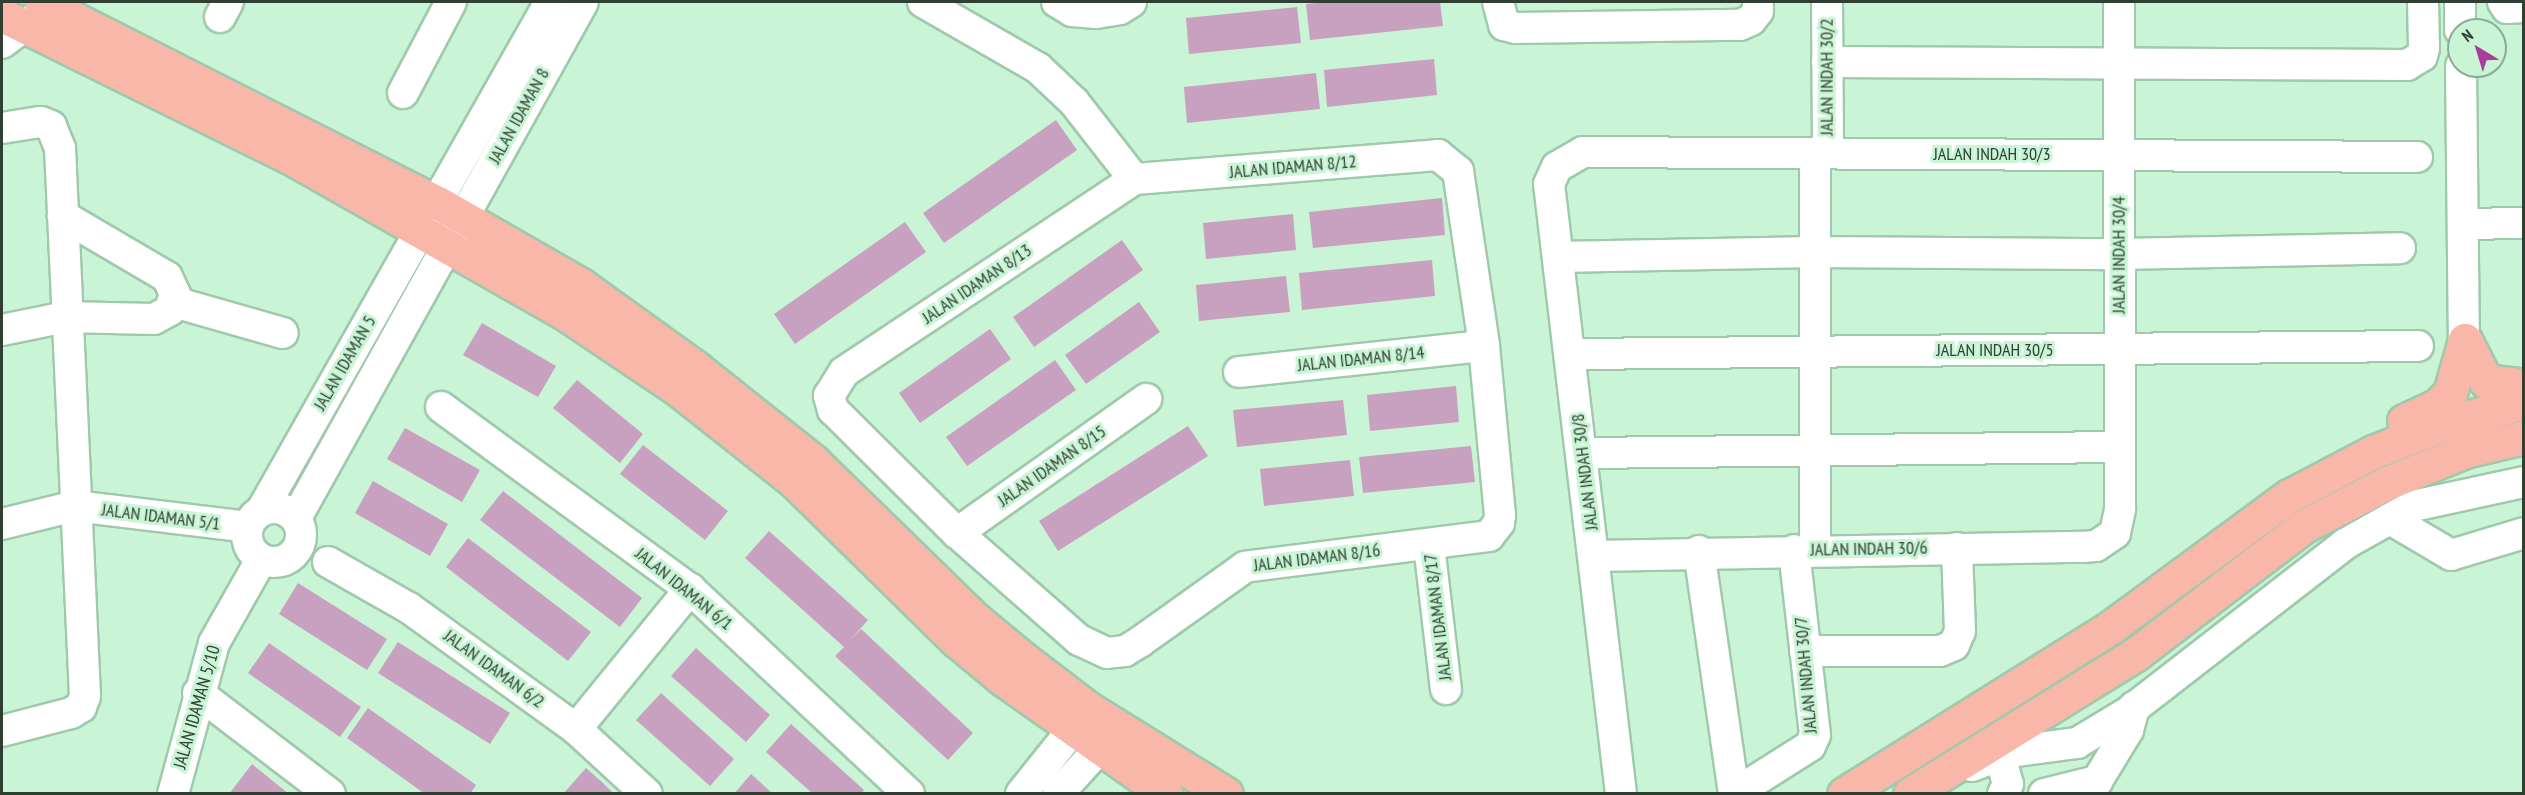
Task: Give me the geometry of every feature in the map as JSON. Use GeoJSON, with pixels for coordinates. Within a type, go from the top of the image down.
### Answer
{"type":"FeatureCollection","features":[{"type":"Feature","properties":{"kind":"main road"},"geometry":{"type":"LineString","coordinates":[[48,3],[442,224],[563,312],[679,390],[795,483],[956,640],[1109,738],[1226,794]]}},
{"type":"Feature","properties":{"kind":"main road"},"geometry":{"type":"LineString","coordinates":[[9,29],[297,161],[442,224]]}},
{"type":"Feature","properties":{"kind":"main road"},"geometry":{"type":"LineString","coordinates":[[2464,340],[2487,381],[2523,386]]}},
{"type":"Feature","properties":{"kind":"main road"},"geometry":{"type":"LineString","coordinates":[[1844,794],[2111,627],[2289,496],[2337,454],[2438,405],[2450,393],[2464,340]]}},
{"type":"Feature","properties":{"kind":"main road"},"geometry":{"type":"LineString","coordinates":[[2289,496],[2373,452],[2464,416],[2523,402]]}},
{"type":"Feature","properties":{"kind":"main road"},"geometry":{"type":"LineString","coordinates":[[1921,787],[2136,654],[2304,526],[2387,483],[2465,451],[2523,437]]}},
{"type":"Feature","properties":{"kind":"main road"},"geometry":{"type":"LineString","coordinates":[[1109,738],[1166,794]]}},
{"type":"Feature","properties":{"kind":"street"},"geometry":{"type":"LineString","coordinates":[[403,93],[451,2]]}},
{"type":"Feature","properties":{"kind":"street","name":"JALAN IDAMAN 8"},"geometry":{"type":"LineString","coordinates":[[442,224],[550,21],[583,2]]}},
{"type":"Feature","properties":{"kind":"street"},"geometry":{"type":"LineString","coordinates":[[923,2],[1038,68],[1074,102],[1134,179]]}},
{"type":"Feature","properties":{"kind":"street"},"geometry":{"type":"LineString","coordinates":[[1057,2],[1072,10],[1096,13],[1120,9],[1131,2]]}},
{"type":"Feature","properties":{"kind":"street"},"geometry":{"type":"LineString","coordinates":[[1498,2],[1504,25],[1516,28],[1740,25],[1751,20],[1758,11],[1758,2]]}},
{"type":"Feature","properties":{"kind":"street","name":"JALAN INDAH 30/2"},"geometry":{"type":"LineString","coordinates":[[1815,351],[1815,252],[1827,62],[1827,2]]}},
{"type":"Feature","properties":{"kind":"street","name":"JALAN INDAH 30/4"},"geometry":{"type":"LineString","coordinates":[[2119,2],[2120,510]]}},
{"type":"Feature","properties":{"kind":"street"},"geometry":{"type":"LineString","coordinates":[[1827,62],[2407,65],[2422,56],[2424,48],[2423,2]]}},
{"type":"Feature","properties":{"kind":"street"},"geometry":{"type":"LineString","coordinates":[[2460,2],[2460,18]]}},
{"type":"Feature","properties":{"kind":"street"},"geometry":{"type":"LineString","coordinates":[[2503,2],[2507,8],[2523,7]]}},
{"type":"Feature","properties":{"kind":"street"},"geometry":{"type":"LineString","coordinates":[[9,29],[48,3]]}},
{"type":"Feature","properties":{"kind":"street"},"geometry":{"type":"LineString","coordinates":[[2461,78],[2465,451]]}},
{"type":"Feature","properties":{"kind":"street"},"geometry":{"type":"LineString","coordinates":[[2,731],[81,707],[84,684],[63,216],[57,135],[51,126],[14,126]]}},
{"type":"Feature","properties":{"kind":"street","name":"JALAN INDAH 30/3"},"geometry":{"type":"LineString","coordinates":[[1568,158],[1582,152],[2462,158]]}},
{"type":"Feature","properties":{"kind":"street","name":"JALAN IDAMAN 8/12"},"geometry":{"type":"LineString","coordinates":[[1134,179],[1438,155],[1450,161],[1458,171],[1484,346]]}},
{"type":"Feature","properties":{"kind":"street","name":"JALAN INDAH 30/8"},"geometry":{"type":"LineString","coordinates":[[1568,158],[1557,167],[1549,184],[1583,453],[1621,794]]}},
{"type":"Feature","properties":{"kind":"street","name":"JALAN IDAMAN 8/13"},"geometry":{"type":"LineString","coordinates":[[957,533],[843,424],[829,396],[844,372],[1134,179]]}},
{"type":"Feature","properties":{"kind":"street"},"geometry":{"type":"LineString","coordinates":[[2,330],[66,317],[154,319],[163,316],[174,302],[173,285],[167,277],[63,216]]}},
{"type":"Feature","properties":{"kind":"street"},"geometry":{"type":"LineString","coordinates":[[2463,224],[2523,223]]}},
{"type":"Feature","properties":{"kind":"street","name":"JALAN IDAMAN 5"},"geometry":{"type":"LineString","coordinates":[[296,518],[442,224]]}},
{"type":"Feature","properties":{"kind":"street","name":"JALAN IDAMAN 5"},"geometry":{"type":"LineString","coordinates":[[255,519],[442,224]]}},
{"type":"Feature","properties":{"kind":"street"},"geometry":{"type":"LineString","coordinates":[[1558,257],[1815,252],[2120,254],[2400,248]]}},
{"type":"Feature","properties":{"kind":"street"},"geometry":{"type":"LineString","coordinates":[[174,302],[283,333]]}},
{"type":"Feature","properties":{"kind":"street","name":"JALAN IDAMAN 8/14"},"geometry":{"type":"LineString","coordinates":[[1239,372],[1484,346]]}},
{"type":"Feature","properties":{"kind":"street","name":"JALAN IDAMAN 8/16"},"geometry":{"type":"LineString","coordinates":[[957,533],[1080,640],[1107,653],[1125,651],[1140,642],[1245,567],[1482,538],[1495,530],[1500,515],[1484,346]]}},
{"type":"Feature","properties":{"kind":"street","name":"JALAN INDAH 30/5"},"geometry":{"type":"LineString","coordinates":[[1571,354],[2418,346]]}},
{"type":"Feature","properties":{"kind":"street","name":"JALAN INDAH 30/7"},"geometry":{"type":"LineString","coordinates":[[1734,793],[1810,746],[1815,735],[1805,651],[1804,550],[1815,450],[1815,351]]}},
{"type":"Feature","properties":{"kind":"street","name":"JALAN IDAMAN 8/15"},"geometry":{"type":"LineString","coordinates":[[957,533],[1146,399]]}},
{"type":"Feature","properties":{"kind":"street","name":"JALAN IDAMAN 6/1"},"geometry":{"type":"LineString","coordinates":[[441,407],[690,589],[909,794]]}},
{"type":"Feature","properties":{"kind":"street"},"geometry":{"type":"LineString","coordinates":[[1583,453],[2120,447]]}},
{"type":"Feature","properties":{"kind":"street"},"geometry":{"type":"LineString","coordinates":[[1921,787],[2000,755],[2077,743],[2134,707],[2345,544],[2412,506],[2523,482]]}},
{"type":"Feature","properties":{"kind":"street"},"geometry":{"type":"LineString","coordinates":[[2,524],[75,506]]}},
{"type":"Feature","properties":{"kind":"street","name":"JALAN IDAMAN 5/1"},"geometry":{"type":"LineString","coordinates":[[75,506],[255,519]]}},
{"type":"Feature","properties":{"kind":"street"},"geometry":{"type":"LineString","coordinates":[[281,508],[296,518],[302,536],[295,553],[279,562],[261,560],[249,546],[255,519],[281,508]]}},
{"type":"Feature","properties":{"kind":"street","name":"JALAN INDAH 30/6"},"geometry":{"type":"LineString","coordinates":[[1595,556],[1700,551],[2096,546],[2115,533],[2120,510]]}},
{"type":"Feature","properties":{"kind":"street"},"geometry":{"type":"LineString","coordinates":[[2390,519],[2451,555],[2519,543]]}},
{"type":"Feature","properties":{"kind":"street","name":"JALAN IDAMAN 8/17"},"geometry":{"type":"LineString","coordinates":[[1429,545],[1446,689]]}},
{"type":"Feature","properties":{"kind":"street"},"geometry":{"type":"LineString","coordinates":[[1805,651],[1940,651],[1954,645],[1960,631],[1957,548]]}},
{"type":"Feature","properties":{"kind":"street"},"geometry":{"type":"LineString","coordinates":[[1700,551],[1734,793]]}},
{"type":"Feature","properties":{"kind":"street","name":"JALAN IDAMAN 5/10"},"geometry":{"type":"LineString","coordinates":[[173,794],[198,693],[214,643],[261,560]]}},
{"type":"Feature","properties":{"kind":"street","name":"JALAN IDAMAN 6/2"},"geometry":{"type":"LineString","coordinates":[[328,562],[409,608],[576,729],[647,794]]}},
{"type":"Feature","properties":{"kind":"street"},"geometry":{"type":"LineString","coordinates":[[576,729],[690,589]]}},
{"type":"Feature","properties":{"kind":"street"},"geometry":{"type":"LineString","coordinates":[[198,693],[330,794]]}},
{"type":"Feature","properties":{"kind":"street"},"geometry":{"type":"LineString","coordinates":[[2044,794],[2091,787],[2128,730],[2134,707]]}},
{"type":"Feature","properties":{"kind":"street"},"geometry":{"type":"LineString","coordinates":[[1021,794],[1081,719]]}},
{"type":"Feature","properties":{"kind":"street"},"geometry":{"type":"LineString","coordinates":[[1058,794],[1109,738]]}},
{"type":"Feature","properties":{"kind":"street"},"geometry":{"type":"LineString","coordinates":[[2000,755],[2008,784],[2003,794]]}},
{"type":"Feature","properties":{"kind":"building"},"geometry":{"type":"Polygon","coordinates":[[[1440,2],[1443,26],[1310,40],[1306,4],[1440,2]]]}},
{"type":"Feature","properties":{"kind":"building"},"geometry":{"type":"Polygon","coordinates":[[[1297,7],[1301,43],[1189,54],[1186,18],[1297,7]]]}},
{"type":"Feature","properties":{"kind":"building"},"geometry":{"type":"Polygon","coordinates":[[[1434,59],[1437,95],[1327,107],[1324,70],[1434,59]]]}},
{"type":"Feature","properties":{"kind":"building"},"geometry":{"type":"Polygon","coordinates":[[[1316,73],[1320,109],[1187,123],[1184,87],[1316,73]]]}},
{"type":"Feature","properties":{"kind":"building"},"geometry":{"type":"Polygon","coordinates":[[[1056,120],[1077,150],[944,243],[923,213],[1056,120]]]}},
{"type":"Feature","properties":{"kind":"building"},"geometry":{"type":"Polygon","coordinates":[[[1442,198],[1445,235],[1313,248],[1309,212],[1442,198]]]}},
{"type":"Feature","properties":{"kind":"building"},"geometry":{"type":"Polygon","coordinates":[[[1293,214],[1296,250],[1206,259],[1203,223],[1293,214]]]}},
{"type":"Feature","properties":{"kind":"building"},"geometry":{"type":"Polygon","coordinates":[[[905,222],[926,252],[795,344],[774,314],[905,222]]]}},
{"type":"Feature","properties":{"kind":"building"},"geometry":{"type":"Polygon","coordinates":[[[1122,240],[1143,270],[1034,347],[1013,317],[1122,240]]]}},
{"type":"Feature","properties":{"kind":"building"},"geometry":{"type":"Polygon","coordinates":[[[1432,260],[1435,296],[1302,310],[1299,273],[1432,260]]]}},
{"type":"Feature","properties":{"kind":"building"},"geometry":{"type":"Polygon","coordinates":[[[1286,276],[1290,312],[1199,321],[1196,285],[1286,276]]]}},
{"type":"Feature","properties":{"kind":"building"},"geometry":{"type":"Polygon","coordinates":[[[1139,302],[1160,332],[1086,384],[1065,355],[1139,302]]]}},
{"type":"Feature","properties":{"kind":"building"},"geometry":{"type":"Polygon","coordinates":[[[482,323],[556,366],[538,397],[463,355],[482,323]]]}},
{"type":"Feature","properties":{"kind":"building"},"geometry":{"type":"Polygon","coordinates":[[[990,329],[1011,359],[920,423],[899,393],[990,329]]]}},
{"type":"Feature","properties":{"kind":"building"},"geometry":{"type":"Polygon","coordinates":[[[1055,360],[1076,390],[967,466],[946,437],[1055,360]]]}},
{"type":"Feature","properties":{"kind":"building"},"geometry":{"type":"Polygon","coordinates":[[[577,380],[643,434],[620,463],[553,408],[577,380]]]}},
{"type":"Feature","properties":{"kind":"building"},"geometry":{"type":"Polygon","coordinates":[[[1456,386],[1459,422],[1370,431],[1367,395],[1456,386]]]}},
{"type":"Feature","properties":{"kind":"building"},"geometry":{"type":"Polygon","coordinates":[[[1343,400],[1347,435],[1237,447],[1233,410],[1343,400]]]}},
{"type":"Feature","properties":{"kind":"building"},"geometry":{"type":"Polygon","coordinates":[[[1188,426],[1208,456],[1058,551],[1039,521],[1188,426]]]}},
{"type":"Feature","properties":{"kind":"building"},"geometry":{"type":"Polygon","coordinates":[[[405,428],[480,470],[462,502],[387,459],[405,428]]]}},
{"type":"Feature","properties":{"kind":"building"},"geometry":{"type":"Polygon","coordinates":[[[643,445],[728,511],[705,540],[620,474],[643,445]]]}},
{"type":"Feature","properties":{"kind":"building"},"geometry":{"type":"Polygon","coordinates":[[[1471,446],[1475,482],[1363,493],[1359,457],[1471,446]]]}},
{"type":"Feature","properties":{"kind":"building"},"geometry":{"type":"Polygon","coordinates":[[[1350,460],[1354,496],[1264,506],[1260,469],[1350,460]]]}},
{"type":"Feature","properties":{"kind":"building"},"geometry":{"type":"Polygon","coordinates":[[[373,481],[448,524],[430,556],[355,513],[373,481]]]}},
{"type":"Feature","properties":{"kind":"building"},"geometry":{"type":"Polygon","coordinates":[[[503,491],[642,598],[620,627],[480,520],[503,491]]]}},
{"type":"Feature","properties":{"kind":"building"},"geometry":{"type":"Polygon","coordinates":[[[769,531],[868,620],[851,639],[861,629],[973,733],[948,760],[835,656],[844,647],[745,558],[769,531]]]}},
{"type":"Feature","properties":{"kind":"building"},"geometry":{"type":"Polygon","coordinates":[[[468,538],[591,632],[568,661],[446,567],[468,538]]]}},
{"type":"Feature","properties":{"kind":"building"},"geometry":{"type":"Polygon","coordinates":[[[298,583],[387,639],[367,670],[279,614],[298,583]]]}},
{"type":"Feature","properties":{"kind":"building"},"geometry":{"type":"Polygon","coordinates":[[[398,642],[510,713],[490,744],[378,673],[398,642]]]}},
{"type":"Feature","properties":{"kind":"building"},"geometry":{"type":"Polygon","coordinates":[[[269,643],[361,707],[340,737],[248,673],[269,643]]]}},
{"type":"Feature","properties":{"kind":"building"},"geometry":{"type":"Polygon","coordinates":[[[696,648],[770,715],[746,742],[671,676],[696,648]]]}},
{"type":"Feature","properties":{"kind":"building"},"geometry":{"type":"Polygon","coordinates":[[[661,693],[734,759],[710,786],[636,720],[661,693]]]}},
{"type":"Feature","properties":{"kind":"building"},"geometry":{"type":"Polygon","coordinates":[[[368,708],[476,785],[470,794],[425,794],[347,738],[368,708]]]}},
{"type":"Feature","properties":{"kind":"building"},"geometry":{"type":"Polygon","coordinates":[[[791,724],[864,790],[861,794],[813,794],[766,752],[791,724]]]}},
{"type":"Feature","properties":{"kind":"building"},"geometry":{"type":"Polygon","coordinates":[[[252,764],[284,790],[289,794],[229,794],[252,764]]]}},
{"type":"Feature","properties":{"kind":"building"},"geometry":{"type":"Polygon","coordinates":[[[586,768],[604,784],[614,794],[563,794],[586,768]]]}},
{"type":"Feature","properties":{"kind":"building"},"geometry":{"type":"Polygon","coordinates":[[[751,774],[773,794],[734,794],[751,774]]]}}]}
